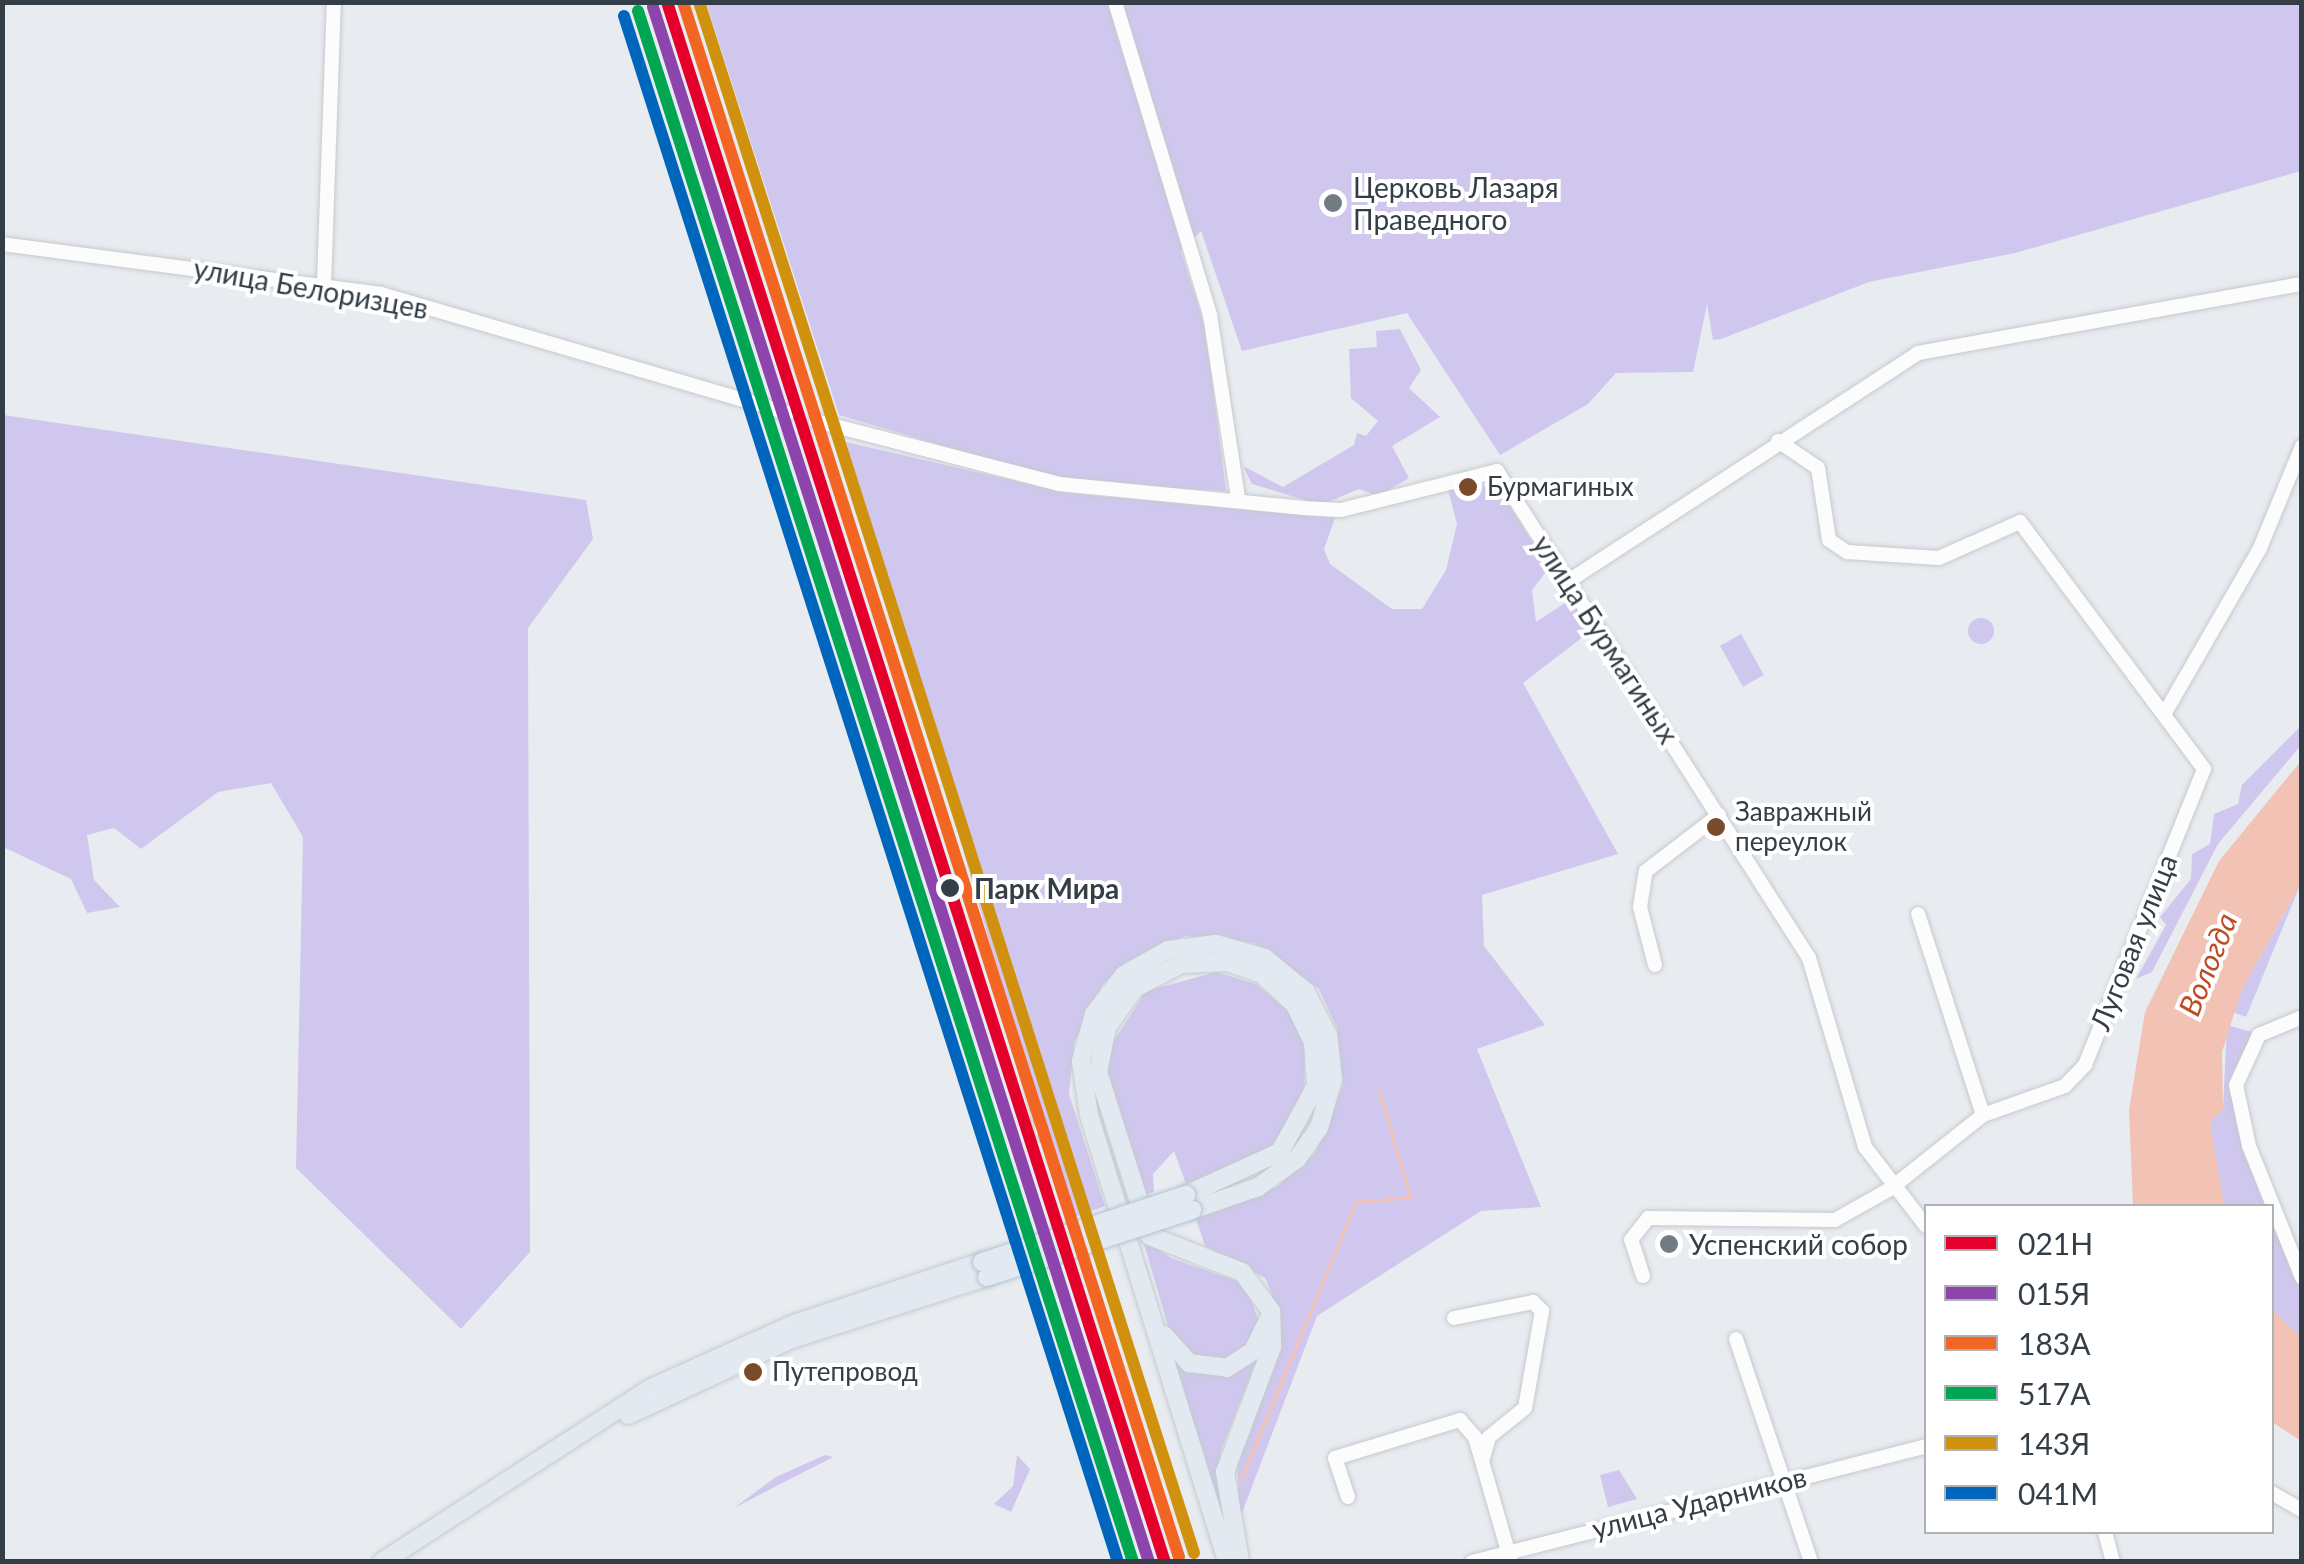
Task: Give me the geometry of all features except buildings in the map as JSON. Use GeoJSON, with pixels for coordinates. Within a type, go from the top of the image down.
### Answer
{"type":"FeatureCollection","features":[{"type":"Feature","properties":{"kind":"main road"},"geometry":{"type":"LineString","coordinates":[[382,1562],[530,1467],[708,1375],[828,1320],[984,1270],[1189,1202],[1258,1187],[1297,1159],[1319,1128],[1332,1080],[1328,1035],[1306,992],[1265,958],[1216,944],[1175,948],[1124,975],[1094,1014],[1082,1052],[1089,1115],[1154,1322],[1227,1562]]}},
{"type":"Feature","properties":{"kind":"main road"},"geometry":{"type":"LineString","coordinates":[[1189,1202],[1280,1152],[1316,1086],[1313,1042],[1295,1005],[1262,974],[1227,962],[1174,966],[1129,994],[1104,1034],[1099,1087],[1150,1236],[1242,1272],[1270,1310],[1272,1347],[1226,1472],[1240,1562]]}},
{"type":"Feature","properties":{"kind":"main road"},"geometry":{"type":"LineString","coordinates":[[1154,1322],[1186,1360],[1215,1370],[1253,1351],[1270,1310]]}},
{"type":"Feature","properties":{"kind":"street"},"geometry":{"type":"LineString","coordinates":[[324,284],[334,2]]}},
{"type":"Feature","properties":{"kind":"street"},"geometry":{"type":"LineString","coordinates":[[816,422],[1060,484],[1238,498],[1210,314],[1114,2]]}},
{"type":"Feature","properties":{"kind":"street","name":"улица Белоризцев"},"geometry":{"type":"LineString","coordinates":[[2,244],[324,284],[788,413]]}},
{"type":"Feature","properties":{"kind":"street"},"geometry":{"type":"LineString","coordinates":[[1570,580],[1918,352],[2302,284]]}},
{"type":"Feature","properties":{"kind":"street"},"geometry":{"type":"LineString","coordinates":[[1778,441],[1818,468],[1829,540],[1846,552],[1939,558],[2020,522],[2166,712],[2260,548],[2302,446]]}},
{"type":"Feature","properties":{"kind":"street","name":"улица Бурмагиных"},"geometry":{"type":"LineString","coordinates":[[1238,498],[1341,510],[1497,471],[1570,580],[1817,974],[1854,1118],[1890,1190],[1924,1224]]}},
{"type":"Feature","properties":{"kind":"street","name":"Луговая улица"},"geometry":{"type":"LineString","coordinates":[[1983,1114],[2065,1086],[2086,1065],[2204,769],[2166,712]]}},
{"type":"Feature","properties":{"kind":"street"},"geometry":{"type":"LineString","coordinates":[[1655,965],[1640,902],[1646,871],[1719,815]]}},
{"type":"Feature","properties":{"kind":"street"},"geometry":{"type":"LineString","coordinates":[[1643,1276],[1632,1240],[1648,1218],[1816,1223],[1890,1190],[1983,1114],[1918,914]]}},
{"type":"Feature","properties":{"kind":"street"},"geometry":{"type":"LineString","coordinates":[[2274,1204],[2237,1108],[2250,1044],[2281,1022],[2302,1017]]}},
{"type":"Feature","properties":{"kind":"street"},"geometry":{"type":"LineString","coordinates":[[2274,1205],[2302,1278]]}},
{"type":"Feature","properties":{"kind":"street"},"geometry":{"type":"LineString","coordinates":[[1454,1318],[1533,1302],[1542,1311],[1525,1408],[1490,1437],[1484,1464]]}},
{"type":"Feature","properties":{"kind":"street"},"geometry":{"type":"LineString","coordinates":[[1736,1340],[1812,1562]]}},
{"type":"Feature","properties":{"kind":"street"},"geometry":{"type":"LineString","coordinates":[[1348,1497],[1334,1458],[1460,1420],[1484,1464],[1510,1556]]}},
{"type":"Feature","properties":{"kind":"street","name":"улица Ударников"},"geometry":{"type":"LineString","coordinates":[[1472,1562],[1510,1556],[1784,1480],[1924,1446]]}},
{"type":"Feature","properties":{"kind":"street"},"geometry":{"type":"LineString","coordinates":[[2274,1494],[2302,1510]]}},
{"type":"Feature","properties":{"kind":"street"},"geometry":{"type":"LineString","coordinates":[[2106,1534],[2113,1562]]}},
{"type":"Feature","properties":{"kind":"shaded area"},"geometry":{"type":"Polygon","coordinates":[[[706,3],[2301,3],[2301,171],[2015,253],[1869,282],[1721,339],[1713,340],[1707,304],[1693,372],[1616,373],[1588,404],[1500,455],[1407,313],[1242,351],[1201,231],[1181,251],[1205,327],[1226,491],[1139,487],[1049,477],[839,415],[706,3]]]}},
{"type":"Feature","properties":{"kind":"shaded area"},"geometry":{"type":"Polygon","coordinates":[[[1400,329],[1421,370],[1409,388],[1440,417],[1392,446],[1409,478],[1378,496],[1359,489],[1321,505],[1252,484],[1243,466],[1283,487],[1354,445],[1357,433],[1366,436],[1378,421],[1351,398],[1349,349],[1377,347],[1376,331],[1400,329]]]}},
{"type":"Feature","properties":{"kind":"shaded area"},"geometry":{"type":"Polygon","coordinates":[[[3,415],[586,500],[593,539],[528,628],[530,1252],[461,1329],[296,1168],[303,837],[271,783],[218,792],[141,849],[114,828],[87,835],[94,880],[120,907],[87,913],[71,879],[3,847],[3,415]]]}},
{"type":"Feature","properties":{"kind":"shaded area"},"geometry":{"type":"Polygon","coordinates":[[[846,442],[1066,493],[1335,518],[1324,549],[1330,564],[1392,609],[1422,609],[1446,570],[1457,524],[1448,489],[1482,484],[1507,502],[1549,568],[1532,590],[1536,622],[1571,599],[1592,630],[1523,683],[1618,854],[1482,895],[1484,946],[1545,1025],[1477,1049],[1541,1207],[1481,1211],[1317,1316],[1240,1518],[1237,1464],[1281,1343],[1281,1317],[1265,1278],[1205,1246],[1195,1216],[1277,1187],[1315,1153],[1343,1085],[1337,1028],[1319,989],[1254,943],[1185,936],[1126,962],[1103,984],[1074,1043],[1069,1094],[1105,1206],[1069,1219],[846,442]]]}},
{"type":"Feature","properties":{"kind":"shaded area"},"geometry":{"type":"Polygon","coordinates":[[[1981,618],[1990,622],[1994,631],[1990,640],[1981,644],[1972,640],[1968,631],[1972,622],[1981,618]]]}},
{"type":"Feature","properties":{"kind":"shaded area"},"geometry":{"type":"Polygon","coordinates":[[[1741,634],[1764,675],[1743,687],[1720,646],[1741,634]]]}},
{"type":"Feature","properties":{"kind":"shaded area"},"geometry":{"type":"Polygon","coordinates":[[[2301,726],[2301,745],[2218,844],[2152,972],[2136,979],[2166,925],[2160,917],[2191,879],[2192,854],[2210,844],[2214,814],[2238,804],[2242,785],[2301,726]]]}},
{"type":"Feature","properties":{"kind":"shaded area"},"geometry":{"type":"Polygon","coordinates":[[[2301,883],[2246,1017],[2233,1012],[2242,989],[2301,883]]]}},
{"type":"Feature","properties":{"kind":"shaded area"},"geometry":{"type":"Polygon","coordinates":[[[1216,972],[1256,984],[1287,1010],[1305,1046],[1304,1097],[1268,1151],[1186,1184],[1174,1151],[1153,1174],[1154,1192],[1143,1195],[1108,1076],[1111,1045],[1146,991],[1216,972]]]}},
{"type":"Feature","properties":{"kind":"shaded area"},"geometry":{"type":"Polygon","coordinates":[[[2227,1025],[2252,1032],[2234,1109],[2267,1204],[2223,1204],[2210,1121],[2223,1108],[2227,1025]]]}},
{"type":"Feature","properties":{"kind":"shaded area"},"geometry":{"type":"Polygon","coordinates":[[[2274,1219],[2301,1286],[2301,1337],[2274,1312],[2274,1219]]]}},
{"type":"Feature","properties":{"kind":"shaded area"},"geometry":{"type":"Polygon","coordinates":[[[1142,1237],[1171,1258],[1245,1284],[1260,1324],[1243,1355],[1202,1364],[1170,1333],[1142,1237]]]}},
{"type":"Feature","properties":{"kind":"shaded area"},"geometry":{"type":"Polygon","coordinates":[[[1167,1344],[1202,1372],[1261,1349],[1220,1453],[1219,1517],[1167,1344]]]}},
{"type":"Feature","properties":{"kind":"shaded area"},"geometry":{"type":"Polygon","coordinates":[[[825,1455],[833,1457],[734,1508],[776,1477],[825,1455]]]}},
{"type":"Feature","properties":{"kind":"shaded area"},"geometry":{"type":"Polygon","coordinates":[[[1017,1455],[1030,1469],[1011,1512],[994,1504],[1013,1486],[1017,1455]]]}},
{"type":"Feature","properties":{"kind":"shaded area"},"geometry":{"type":"Polygon","coordinates":[[[1619,1470],[1637,1499],[1608,1507],[1600,1475],[1619,1470]]]}},
{"type":"Feature","properties":{"kind":"water","name":"Вологда"},"geometry":{"type":"Polygon","coordinates":[[[2301,761],[2301,883],[2242,989],[2222,1052],[2223,1109],[2210,1121],[2224,1204],[2133,1204],[2129,1110],[2145,1012],[2219,861],[2301,761]]]}},
{"type":"Feature","properties":{"kind":"water"},"geometry":{"type":"Polygon","coordinates":[[[2274,1312],[2301,1337],[2301,1441],[2274,1423],[2274,1312]]]}},
{"type":"Feature","properties":{"kind":"waterway"},"geometry":{"type":"LineString","coordinates":[[1241,1479],[1356,1202],[1410,1197],[1379,1091]]}},
{"type":"Feature","properties":{"kind":"railway"},"geometry":{"type":"LineString","coordinates":[[1015,1050],[1040,1143]]}},
{"type":"Feature","properties":{"kind":"transit line","name":"021Н"},"geometry":{"type":"LineString","coordinates":[[667,2],[1165,1562]]}},
{"type":"Feature","properties":{"kind":"transit line","name":"183А"},"geometry":{"type":"LineString","coordinates":[[683,2],[1179,1557]]}},
{"type":"Feature","properties":{"kind":"transit line","name":"143Я"},"geometry":{"type":"LineString","coordinates":[[699,2],[1194,1553]]}},
{"type":"Feature","properties":{"kind":"transit line","name":"015Я"},"geometry":{"type":"LineString","coordinates":[[653,7],[1149,1562]]}},
{"type":"Feature","properties":{"kind":"transit line","name":"517А"},"geometry":{"type":"LineString","coordinates":[[638,11],[1133,1562]]}},
{"type":"Feature","properties":{"kind":"transit line","name":"041М"},"geometry":{"type":"LineString","coordinates":[[624,16],[1118,1562]]}},
{"type":"Feature","properties":{"kind":"place","name":"Церковь Лазаря Праведного"},"geometry":{"type":"Point","coordinates":[1333,203]}},
{"type":"Feature","properties":{"kind":"place","name":"Бурмагиных"},"geometry":{"type":"Point","coordinates":[1468,487]}},
{"type":"Feature","properties":{"kind":"place","name":"Завражный переулок"},"geometry":{"type":"Point","coordinates":[1716,827]}},
{"type":"Feature","properties":{"kind":"place","name":"Парк Мира"},"geometry":{"type":"Point","coordinates":[950,888]}},
{"type":"Feature","properties":{"kind":"place","name":"Успенский собор"},"geometry":{"type":"Point","coordinates":[1669,1244]}},
{"type":"Feature","properties":{"kind":"place","name":"Путепровод"},"geometry":{"type":"Point","coordinates":[753,1372]}}]}
